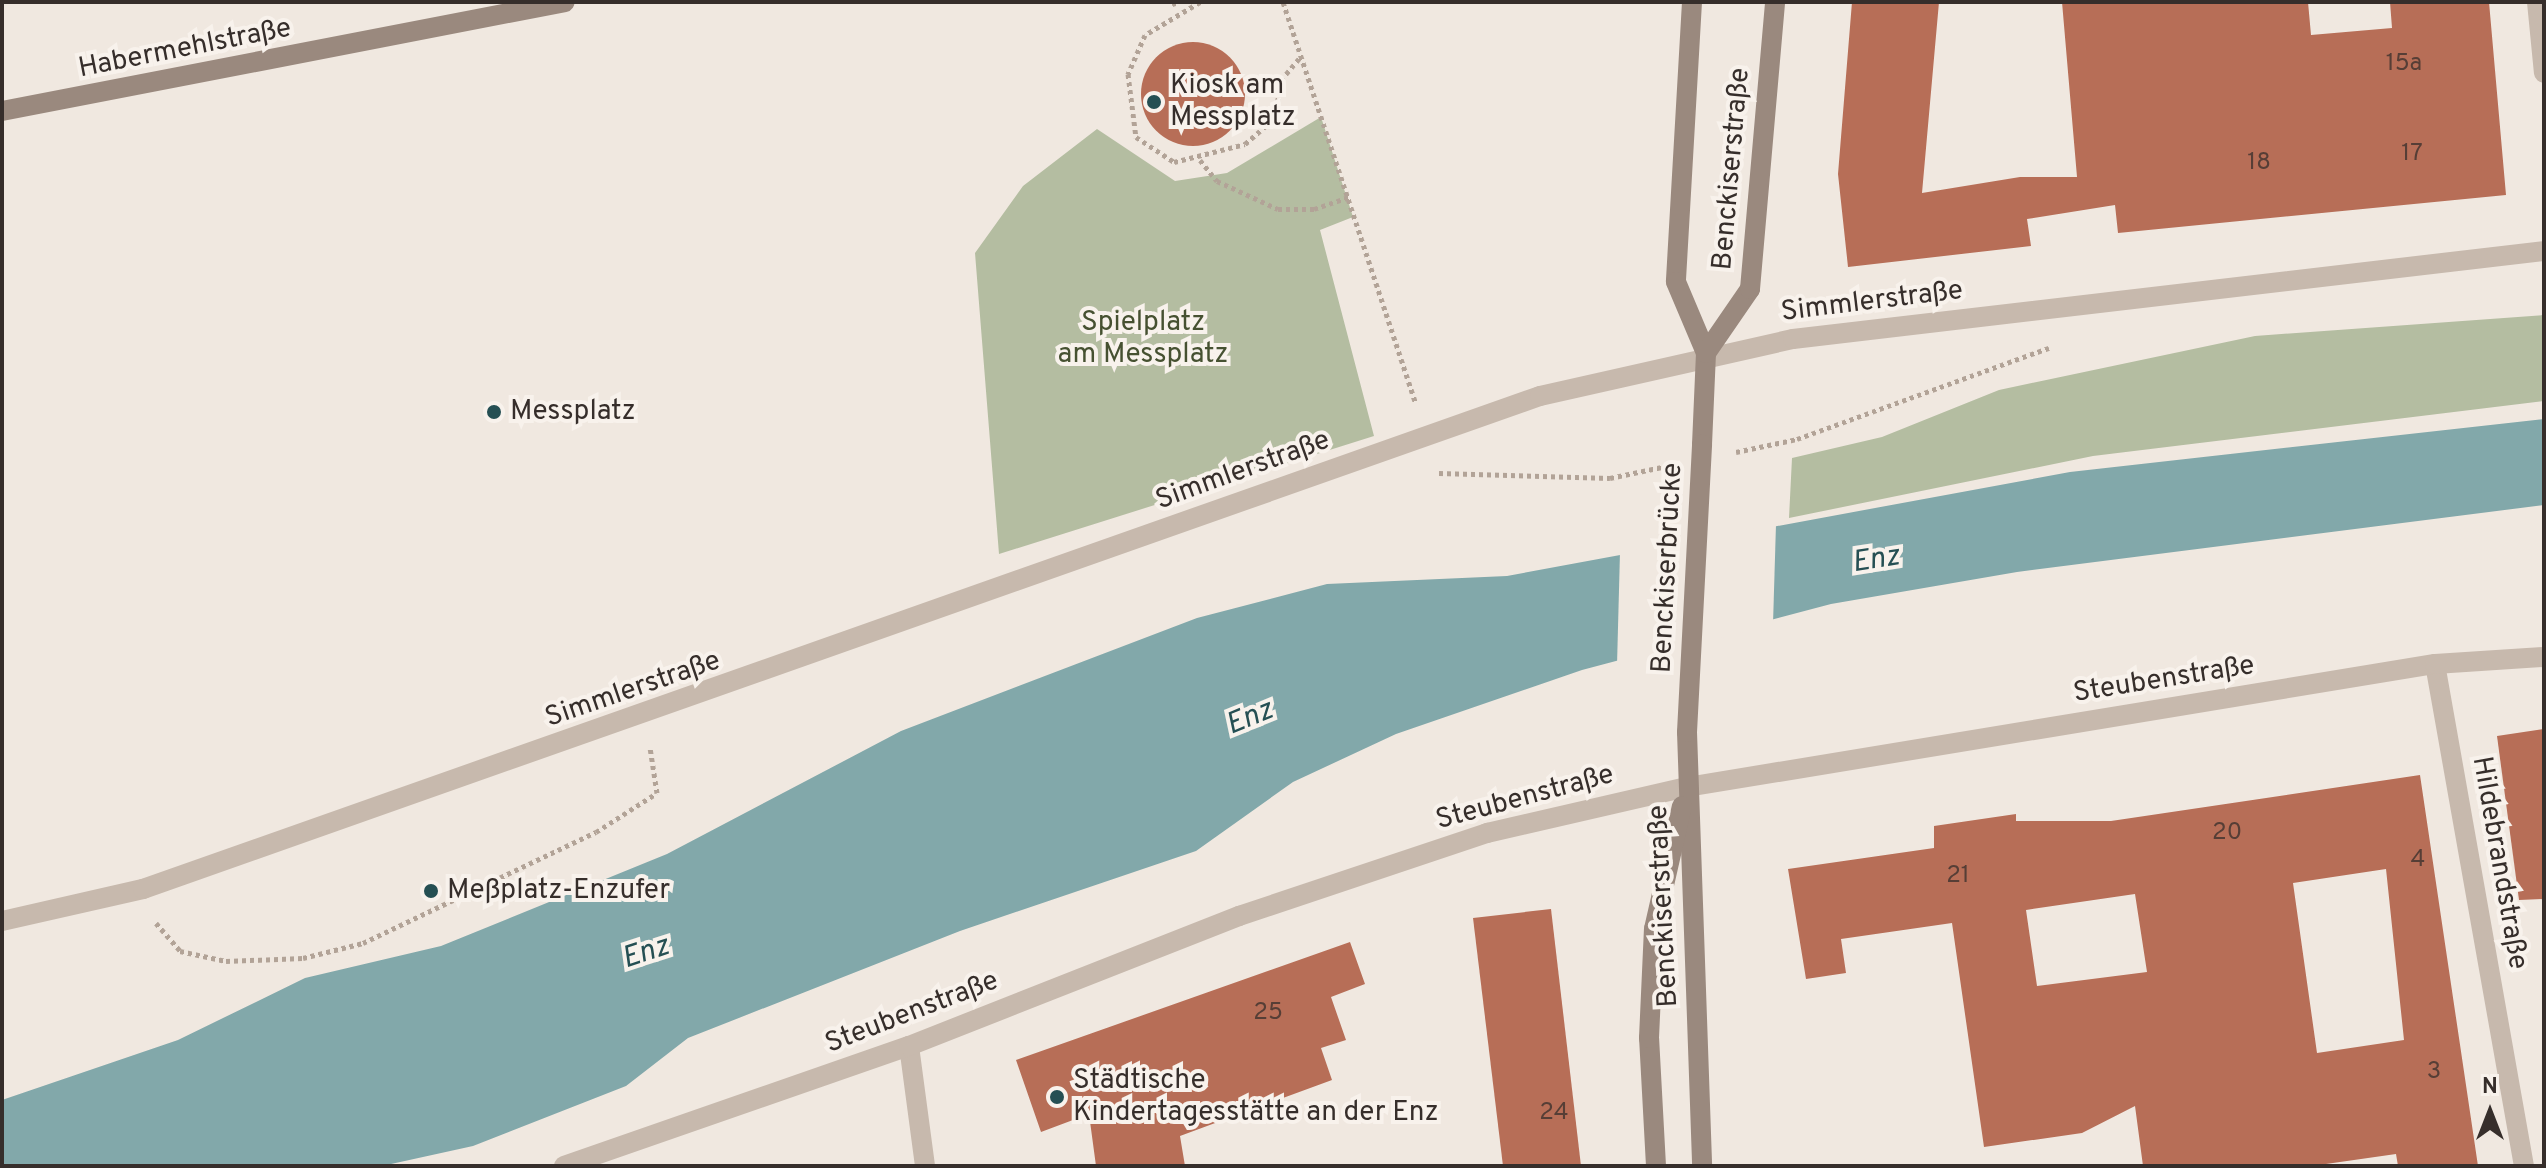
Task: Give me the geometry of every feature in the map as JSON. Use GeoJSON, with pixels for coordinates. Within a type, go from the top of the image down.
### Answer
{"type":"FeatureCollection","features":[{"type":"Feature","properties":{"kind":"street","name":"Habermehlstraße"},"geometry":{"type":"LineString","coordinates":[[2,111],[565,2]]}},
{"type":"Feature","properties":{"kind":"street","name":"Benckiserstraße"},"geometry":{"type":"LineString","coordinates":[[1692,2],[1676,282],[1706,353]]}},
{"type":"Feature","properties":{"kind":"street","name":"Benckiserstraße"},"geometry":{"type":"LineString","coordinates":[[1706,353],[1750,289],[1775,2]]}},
{"type":"Feature","properties":{"kind":"street"},"geometry":{"type":"LineString","coordinates":[[2537,2],[2544,73]]}},
{"type":"Feature","properties":{"kind":"street","name":"Simmlerstraße"},"geometry":{"type":"LineString","coordinates":[[2,921],[143,889],[1540,396],[1706,353],[2127,294],[2544,251]]}},
{"type":"Feature","properties":{"kind":"street","name":"Benckiserbrücke"},"geometry":{"type":"LineString","coordinates":[[1687,787],[1687,732],[1706,353]]}},
{"type":"Feature","properties":{"kind":"street","name":"Steubenstraße"},"geometry":{"type":"LineString","coordinates":[[564,1166],[909,1046],[1239,916],[1458,842],[1687,787],[2435,664],[2544,657]]}},
{"type":"Feature","properties":{"kind":"street","name":"Hildebrandstraße"},"geometry":{"type":"LineString","coordinates":[[2435,664],[2524,1166]]}},
{"type":"Feature","properties":{"kind":"street","name":"Benckiserstraße"},"geometry":{"type":"LineString","coordinates":[[1656,1166],[1649,1038],[1654,929],[1687,787]]}},
{"type":"Feature","properties":{"kind":"street","name":"Benckiserstraße"},"geometry":{"type":"LineString","coordinates":[[1687,787],[1698,929],[1702,1166]]}},
{"type":"Feature","properties":{"kind":"street"},"geometry":{"type":"LineString","coordinates":[[909,1046],[925,1166]]}},
{"type":"Feature","properties":{"kind":"path"},"geometry":{"type":"LineString","coordinates":[[1172,4],[1179,2]]}},
{"type":"Feature","properties":{"kind":"path"},"geometry":{"type":"LineString","coordinates":[[1200,2],[1145,35],[1128,74],[1136,137],[1174,162],[1200,160],[1245,144],[1275,118],[1281,80],[1300,57]]}},
{"type":"Feature","properties":{"kind":"path"},"geometry":{"type":"LineString","coordinates":[[1283,2],[1351,196],[1426,436]]}},
{"type":"Feature","properties":{"kind":"path"},"geometry":{"type":"LineString","coordinates":[[1200,160],[1217,181],[1278,209],[1314,209],[1351,196]]}},
{"type":"Feature","properties":{"kind":"path"},"geometry":{"type":"LineString","coordinates":[[1797,439],[2055,346]]}},
{"type":"Feature","properties":{"kind":"path"},"geometry":{"type":"LineString","coordinates":[[1431,472],[1610,478]]}},
{"type":"Feature","properties":{"kind":"path"},"geometry":{"type":"LineString","coordinates":[[143,889],[163,939],[180,951],[226,961],[303,958],[408,927],[596,832],[657,793],[654,761]]}},
{"type":"Feature","properties":{"kind":"green space","name":"Spielplatz am Messplatz"},"geometry":{"type":"Polygon","coordinates":[[[1321,117],[1353,217],[1320,230],[1374,436],[999,554],[975,253],[1023,186],[1097,129],[1175,181],[1227,173],[1321,117]]]}},
{"type":"Feature","properties":{"kind":"green space"},"geometry":{"type":"Polygon","coordinates":[[[2544,315],[2544,401],[2093,456],[1789,518],[1792,458],[1882,437],[1999,390],[2255,336],[2544,315]]]}},
{"type":"Feature","properties":{"kind":"water","name":"Enz"},"geometry":{"type":"Polygon","coordinates":[[[2544,419],[2544,505],[2017,572],[1831,604],[1582,670],[1396,734],[1293,782],[1196,851],[960,931],[688,1038],[626,1086],[473,1146],[382,1166],[2,1166],[2,1100],[178,1040],[305,978],[441,946],[667,854],[901,731],[1197,618],[1327,584],[1507,576],[2070,472],[2544,419]]]}},
{"type":"Feature","properties":{"kind":"pier"},"geometry":{"type":"Polygon","coordinates":[[[1776,524],[1773,624],[1617,665],[1620,552],[1776,524]]]}},
{"type":"Feature","properties":{"kind":"building"},"geometry":{"type":"Polygon","coordinates":[[[1852,2],[1939,2],[1922,193],[2020,177],[2077,177],[2062,2],[2308,2],[2311,35],[2392,28],[2390,2],[2489,2],[2506,195],[2118,233],[2115,205],[2027,219],[2031,246],[1848,267],[1838,174],[1852,2]]]}},
{"type":"Feature","properties":{"kind":"building"},"geometry":{"type":"Polygon","coordinates":[[[1193,42],[1213,46],[1230,57],[1241,74],[1245,94],[1241,114],[1230,131],[1213,142],[1193,146],[1173,142],[1156,131],[1145,114],[1141,94],[1145,74],[1156,57],[1173,46],[1193,42]]]}},
{"type":"Feature","properties":{"kind":"building"},"geometry":{"type":"Polygon","coordinates":[[[2544,729],[2544,899],[2519,900],[2497,736],[2544,729]]]}},
{"type":"Feature","properties":{"kind":"building"},"geometry":{"type":"Polygon","coordinates":[[[2420,775],[2478,1166],[2398,1166],[2396,1154],[2312,1166],[2143,1166],[2135,1106],[2082,1133],[1984,1147],[1952,923],[1841,939],[1846,973],[1806,979],[1788,869],[1934,848],[1934,826],[2016,814],[2016,821],[2111,821],[2420,775]],[[2386,869],[2293,883],[2317,1053],[2404,1040],[2386,869]],[[2135,894],[2026,910],[2037,986],[2147,972],[2135,894]]]}},
{"type":"Feature","properties":{"kind":"building"},"geometry":{"type":"Polygon","coordinates":[[[1551,909],[1581,1166],[1503,1166],[1473,918],[1551,909]]]}},
{"type":"Feature","properties":{"kind":"building"},"geometry":{"type":"Polygon","coordinates":[[[1350,942],[1365,984],[1331,997],[1346,1040],[1321,1048],[1332,1080],[1180,1136],[1185,1166],[1096,1166],[1089,1114],[1041,1132],[1016,1060],[1350,942]]]}},
{"type":"Feature","properties":{"kind":"place","name":"Kiosk am Messplatz"},"geometry":{"type":"Point","coordinates":[1154,102]}},
{"type":"Feature","properties":{"kind":"place","name":"Messplatz"},"geometry":{"type":"Point","coordinates":[494,412]}},
{"type":"Feature","properties":{"kind":"place","name":"Meßplatz-Enzufer"},"geometry":{"type":"Point","coordinates":[431,891]}},
{"type":"Feature","properties":{"kind":"place","name":"Städtische Kindertagesstätte an der Enz"},"geometry":{"type":"Point","coordinates":[1057,1097]}}]}
